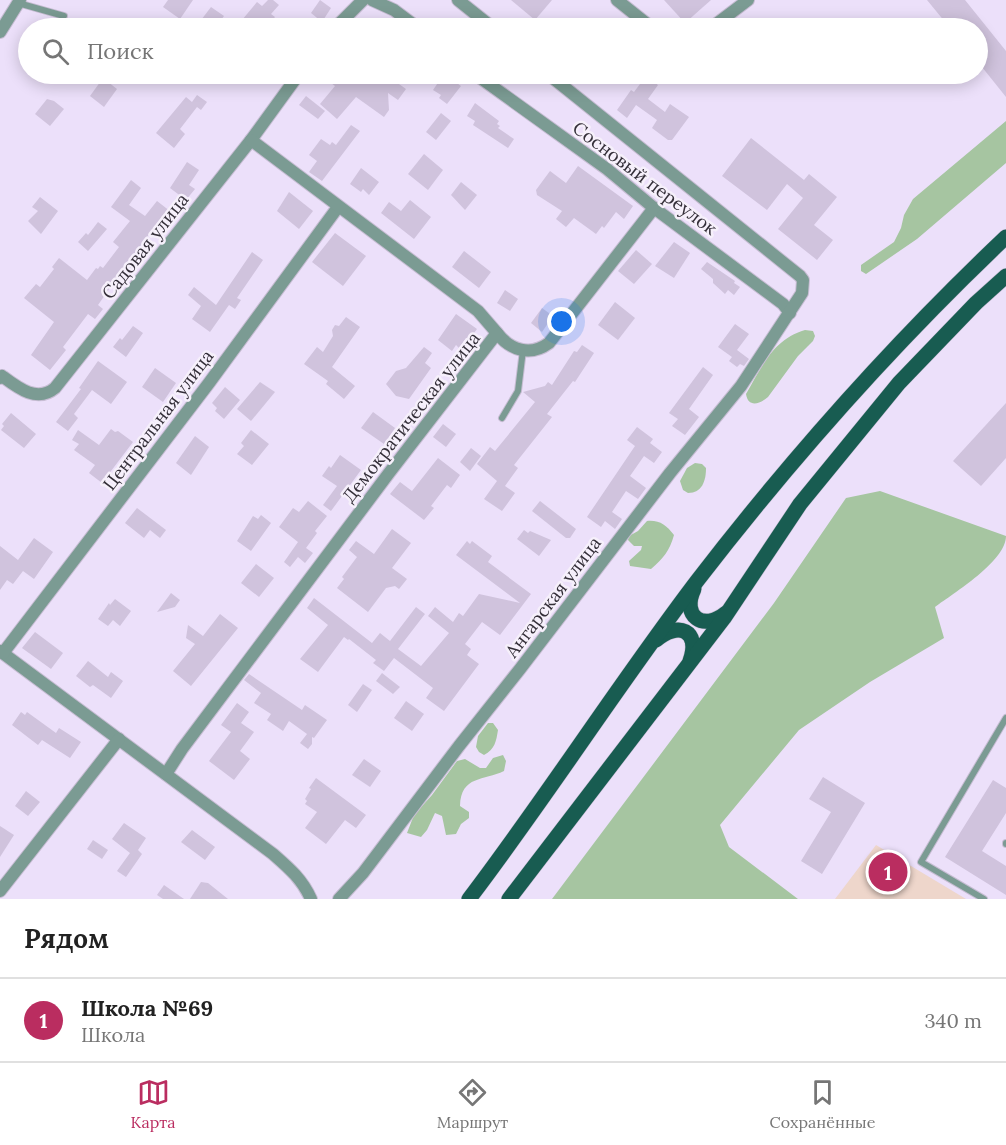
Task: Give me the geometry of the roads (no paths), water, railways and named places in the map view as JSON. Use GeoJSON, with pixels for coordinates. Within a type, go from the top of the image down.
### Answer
{"type":"FeatureCollection","features":[{"type":"Feature","properties":{"kind":"main road"},"geometry":{"type":"LineString","coordinates":[[469,899],[574,755],[648,647],[771,488],[837,411],[956,285],[1006,237]]}},
{"type":"Feature","properties":{"kind":"main road"},"geometry":{"type":"LineString","coordinates":[[508,899],[731,608],[800,504],[899,383],[976,303],[1006,276]]}},
{"type":"Feature","properties":{"kind":"main road"},"geometry":{"type":"LineString","coordinates":[[698,580],[690,598],[689,607],[694,617],[700,621],[711,621],[731,608]]}},
{"type":"Feature","properties":{"kind":"main road"},"geometry":{"type":"LineString","coordinates":[[648,647],[666,633],[675,631],[689,633],[694,644],[689,664]]}},
{"type":"Feature","properties":{"kind":"street"},"geometry":{"type":"LineString","coordinates":[[345,18],[363,0]]}},
{"type":"Feature","properties":{"kind":"street"},"geometry":{"type":"LineString","coordinates":[[372,0],[404,18]]}},
{"type":"Feature","properties":{"kind":"street"},"geometry":{"type":"LineString","coordinates":[[458,0],[480,18]]}},
{"type":"Feature","properties":{"kind":"street"},"geometry":{"type":"LineString","coordinates":[[616,0],[639,18]]}},
{"type":"Feature","properties":{"kind":"street"},"geometry":{"type":"LineString","coordinates":[[724,18],[748,0]]}},
{"type":"Feature","properties":{"kind":"street"},"geometry":{"type":"LineString","coordinates":[[0,32],[19,1]]}},
{"type":"Feature","properties":{"kind":"street","name":"Садовая улица"},"geometry":{"type":"LineString","coordinates":[[0,376],[25,391],[39,396],[46,395],[55,388],[251,140],[292,84]]}},
{"type":"Feature","properties":{"kind":"street","name":"Сосновый переулок"},"geometry":{"type":"LineString","coordinates":[[489,84],[783,303],[790,313]]}},
{"type":"Feature","properties":{"kind":"street","name":"Ангарская улица"},"geometry":{"type":"LineString","coordinates":[[339,899],[363,873],[670,473],[741,386],[802,293],[803,280],[800,276],[560,84]]}},
{"type":"Feature","properties":{"kind":"street","name":"Демократическая улица"},"geometry":{"type":"LineString","coordinates":[[166,774],[182,748],[497,333],[478,311],[251,140]]}},
{"type":"Feature","properties":{"kind":"street","name":"Центральная улица"},"geometry":{"type":"LineString","coordinates":[[2,652],[209,383],[338,207]]}},
{"type":"Feature","properties":{"kind":"street"},"geometry":{"type":"LineString","coordinates":[[497,333],[511,347],[523,350],[543,347],[558,334],[654,208]]}},
{"type":"Feature","properties":{"kind":"street"},"geometry":{"type":"LineString","coordinates":[[2,652],[273,854],[295,873],[311,899]]}},
{"type":"Feature","properties":{"kind":"street"},"geometry":{"type":"LineString","coordinates":[[0,891],[119,739]]}},
{"type":"Feature","properties":{"kind":"lane"},"geometry":{"type":"LineString","coordinates":[[19,1],[64,16]]}},
{"type":"Feature","properties":{"kind":"lane"},"geometry":{"type":"LineString","coordinates":[[502,418],[518,391],[523,350]]}},
{"type":"Feature","properties":{"kind":"lane"},"geometry":{"type":"LineString","coordinates":[[984,899],[921,862],[1006,718]]}},
{"type":"Feature","properties":{"kind":"place","name":"Школа №69"},"geometry":{"type":"Point","coordinates":[888,872]}}]}
